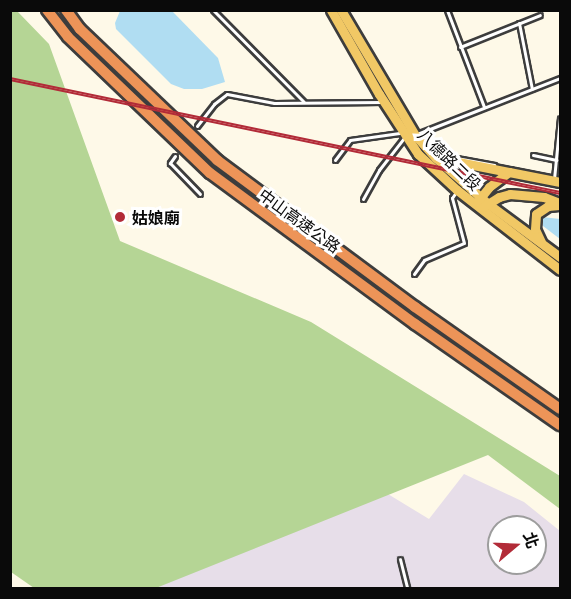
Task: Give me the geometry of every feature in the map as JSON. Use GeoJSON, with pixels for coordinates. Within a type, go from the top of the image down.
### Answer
{"type":"FeatureCollection","features":[{"type":"Feature","properties":{"kind":"highway","name":"中山高速公路"},"geometry":{"type":"LineString","coordinates":[[47,10],[68,37],[210,173],[415,324],[561,425]]}},
{"type":"Feature","properties":{"kind":"highway","name":"中山高速公路"},"geometry":{"type":"LineString","coordinates":[[66,10],[80,29],[217,160],[415,307],[561,409]]}},
{"type":"Feature","properties":{"kind":"main road","name":"八德路二段"},"geometry":{"type":"LineString","coordinates":[[331,10],[384,102],[407,134],[436,158],[481,203],[561,270]]}},
{"type":"Feature","properties":{"kind":"main road","name":"八德路二段"},"geometry":{"type":"LineString","coordinates":[[341,10],[418,154],[457,190],[481,203],[561,257]]}},
{"type":"Feature","properties":{"kind":"main road"},"geometry":{"type":"LineString","coordinates":[[436,158],[556,180]]}},
{"type":"Feature","properties":{"kind":"main road"},"geometry":{"type":"LineString","coordinates":[[481,203],[509,172]]}},
{"type":"Feature","properties":{"kind":"main road"},"geometry":{"type":"LineString","coordinates":[[481,203],[510,194],[544,197],[561,204]]}},
{"type":"Feature","properties":{"kind":"main road"},"geometry":{"type":"LineString","coordinates":[[543,244],[536,229],[536,214],[548,206],[561,204]]}},
{"type":"Feature","properties":{"kind":"lane"},"geometry":{"type":"LineString","coordinates":[[213,10],[305,104]]}},
{"type":"Feature","properties":{"kind":"lane"},"geometry":{"type":"LineString","coordinates":[[447,10],[484,107]]}},
{"type":"Feature","properties":{"kind":"lane"},"geometry":{"type":"LineString","coordinates":[[460,47],[540,15]]}},
{"type":"Feature","properties":{"kind":"lane"},"geometry":{"type":"LineString","coordinates":[[519,23],[532,89]]}},
{"type":"Feature","properties":{"kind":"lane"},"geometry":{"type":"LineString","coordinates":[[335,160],[350,140],[407,134],[561,78]]}},
{"type":"Feature","properties":{"kind":"lane"},"geometry":{"type":"LineString","coordinates":[[197,126],[214,104],[227,94],[274,103],[384,102]]}},
{"type":"Feature","properties":{"kind":"lane"},"geometry":{"type":"LineString","coordinates":[[436,158],[457,157],[556,180],[561,118]]}},
{"type":"Feature","properties":{"kind":"lane"},"geometry":{"type":"LineString","coordinates":[[363,199],[379,170],[407,134]]}},
{"type":"Feature","properties":{"kind":"lane"},"geometry":{"type":"LineString","coordinates":[[533,155],[556,160]]}},
{"type":"Feature","properties":{"kind":"lane"},"geometry":{"type":"LineString","coordinates":[[175,156],[170,163],[200,194]]}},
{"type":"Feature","properties":{"kind":"lane"},"geometry":{"type":"LineString","coordinates":[[414,274],[424,260],[464,243],[452,198],[457,190]]}},
{"type":"Feature","properties":{"kind":"lane"},"geometry":{"type":"LineString","coordinates":[[400,560],[407,588]]}},
{"type":"Feature","properties":{"kind":"shaded area"},"geometry":{"type":"Polygon","coordinates":[[[355,474],[429,519],[464,474],[524,502],[540,515],[487,515],[487,575],[547,575],[547,521],[560,531],[560,588],[160,588],[158,583],[355,474]]]}},
{"type":"Feature","properties":{"kind":"green space"},"geometry":{"type":"Polygon","coordinates":[[[10,11],[17,11],[49,44],[120,241],[311,322],[560,476],[560,509],[488,455],[156,588],[34,588],[11,572],[10,11]]]}},
{"type":"Feature","properties":{"kind":"water"},"geometry":{"type":"Polygon","coordinates":[[[120,11],[172,11],[218,58],[225,82],[202,89],[184,89],[171,84],[116,29],[115,23],[120,11]]]}},
{"type":"Feature","properties":{"kind":"water"},"geometry":{"type":"Polygon","coordinates":[[[542,217],[560,219],[560,239],[543,226],[542,217]]]}},
{"type":"Feature","properties":{"kind":"railway"},"geometry":{"type":"LineString","coordinates":[[10,79],[560,193]]}},
{"type":"Feature","properties":{"kind":"place","name":"姑娘廟"},"geometry":{"type":"Point","coordinates":[120,217]}}]}
